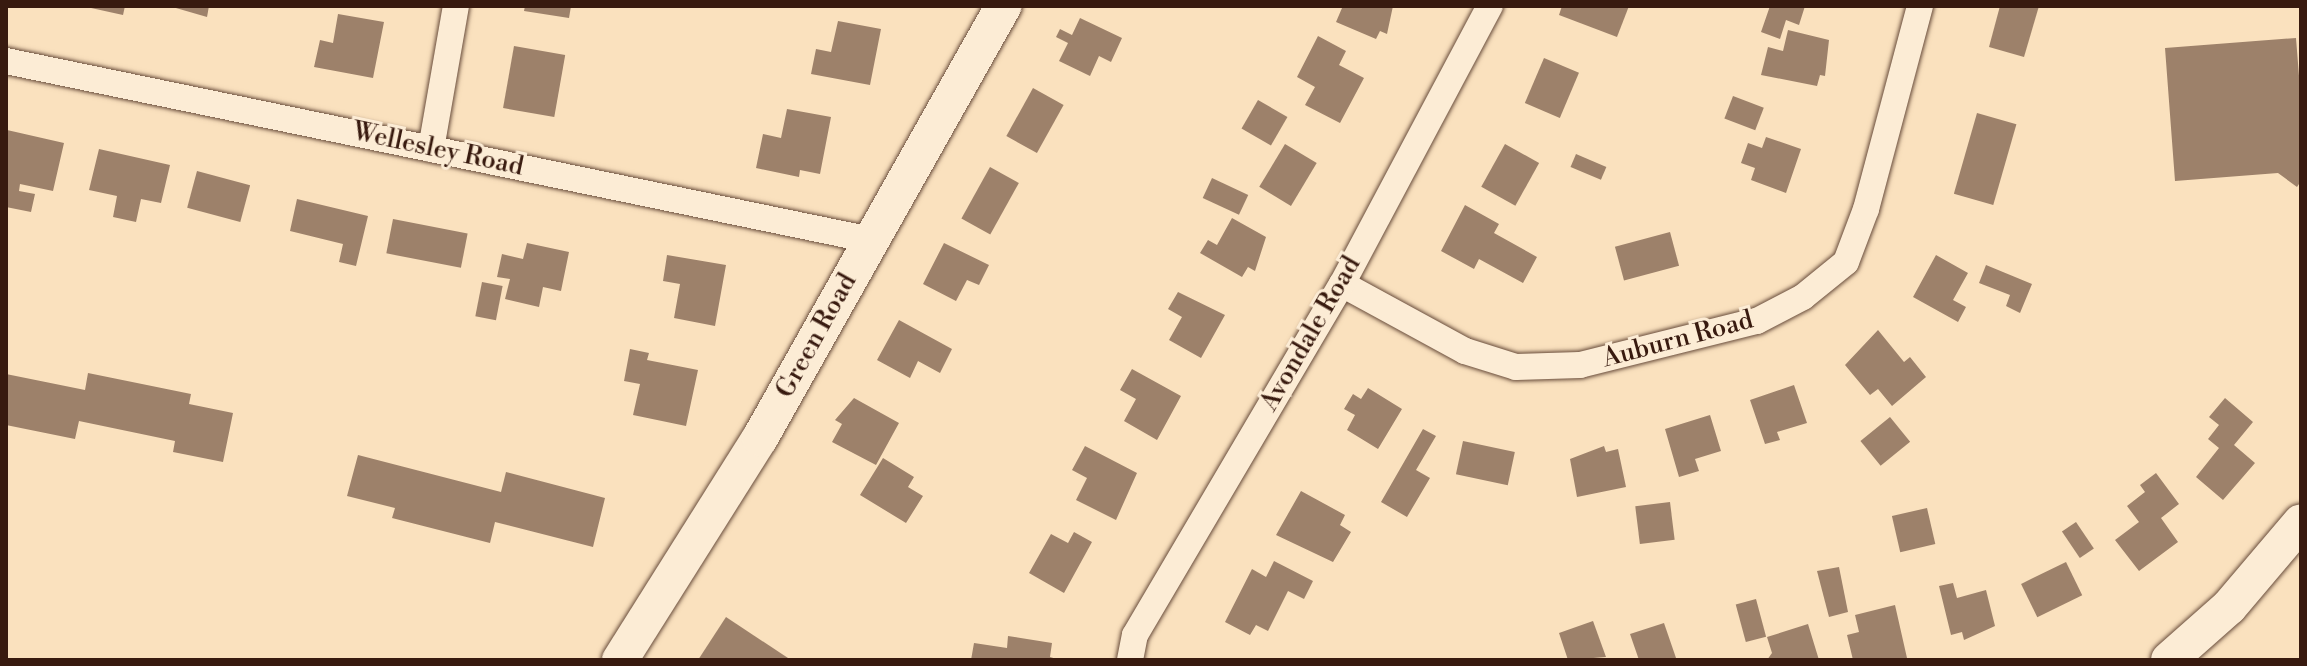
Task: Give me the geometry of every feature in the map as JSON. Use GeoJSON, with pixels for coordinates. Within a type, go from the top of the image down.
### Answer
{"type":"FeatureCollection","features":[{"type":"Feature","properties":{"kind":"street"},"geometry":{"type":"LineString","coordinates":[[431,149],[456,6]]}},
{"type":"Feature","properties":{"kind":"street","name":"Green Road"},"geometry":{"type":"LineString","coordinates":[[620,660],[760,438],[1003,6]]}},
{"type":"Feature","properties":{"kind":"street","name":"Avondale Road"},"geometry":{"type":"LineString","coordinates":[[1130,660],[1135,635],[1342,284],[1490,6]]}},
{"type":"Feature","properties":{"kind":"street","name":"Auburn Road"},"geometry":{"type":"LineString","coordinates":[[1342,284],[1465,351],[1516,367],[1580,365],[1757,321],[1803,297],[1846,262],[1866,209],[1920,6]]}},
{"type":"Feature","properties":{"kind":"street","name":"Wellesley Road"},"geometry":{"type":"LineString","coordinates":[[6,61],[871,240]]}},
{"type":"Feature","properties":{"kind":"street"},"geometry":{"type":"LineString","coordinates":[[2169,660],[2229,607],[2301,522]]}},
{"type":"Feature","properties":{"kind":"building"},"geometry":{"type":"Polygon","coordinates":[[[82,6],[125,6],[123,15],[82,6]]]}},
{"type":"Feature","properties":{"kind":"building"},"geometry":{"type":"Polygon","coordinates":[[[169,6],[209,6],[207,17],[169,6]]]}},
{"type":"Feature","properties":{"kind":"building"},"geometry":{"type":"Polygon","coordinates":[[[525,6],[571,6],[569,18],[524,11],[525,6]]]}},
{"type":"Feature","properties":{"kind":"building"},"geometry":{"type":"Polygon","coordinates":[[[1393,6],[1387,34],[1380,31],[1376,39],[1336,22],[1342,8],[1393,6]]]}},
{"type":"Feature","properties":{"kind":"building"},"geometry":{"type":"Polygon","coordinates":[[[1562,6],[1629,6],[1617,37],[1559,15],[1562,6]]]}},
{"type":"Feature","properties":{"kind":"building"},"geometry":{"type":"Polygon","coordinates":[[[1770,6],[1805,6],[1799,25],[1786,20],[1780,39],[1761,32],[1770,6]]]}},
{"type":"Feature","properties":{"kind":"building"},"geometry":{"type":"Polygon","coordinates":[[[2000,6],[2039,6],[2024,57],[1989,47],[2000,6]]]}},
{"type":"Feature","properties":{"kind":"building"},"geometry":{"type":"Polygon","coordinates":[[[338,14],[384,22],[373,78],[314,67],[320,40],[333,43],[338,14]]]}},
{"type":"Feature","properties":{"kind":"building"},"geometry":{"type":"Polygon","coordinates":[[[1080,18],[1122,38],[1111,62],[1099,56],[1090,76],[1059,61],[1068,43],[1056,37],[1060,29],[1072,35],[1080,18]]]}},
{"type":"Feature","properties":{"kind":"building"},"geometry":{"type":"Polygon","coordinates":[[[838,21],[881,29],[870,85],[811,74],[816,49],[831,52],[838,21]]]}},
{"type":"Feature","properties":{"kind":"building"},"geometry":{"type":"Polygon","coordinates":[[[1788,30],[1829,40],[1825,76],[1820,75],[1817,86],[1761,75],[1768,47],[1783,51],[1788,30]]]}},
{"type":"Feature","properties":{"kind":"building"},"geometry":{"type":"Polygon","coordinates":[[[1318,36],[1346,51],[1339,65],[1364,78],[1340,123],[1305,105],[1315,87],[1297,77],[1318,36]]]}},
{"type":"Feature","properties":{"kind":"building"},"geometry":{"type":"Polygon","coordinates":[[[2296,38],[2301,101],[2301,181],[2297,187],[2278,173],[2175,181],[2165,48],[2296,38]]]}},
{"type":"Feature","properties":{"kind":"building"},"geometry":{"type":"Polygon","coordinates":[[[514,46],[565,55],[554,117],[503,108],[514,46]]]}},
{"type":"Feature","properties":{"kind":"building"},"geometry":{"type":"Polygon","coordinates":[[[1544,58],[1579,73],[1560,118],[1525,103],[1544,58]]]}},
{"type":"Feature","properties":{"kind":"building"},"geometry":{"type":"Polygon","coordinates":[[[1033,88],[1064,105],[1037,153],[1006,136],[1033,88]]]}},
{"type":"Feature","properties":{"kind":"building"},"geometry":{"type":"Polygon","coordinates":[[[1733,96],[1764,108],[1755,130],[1724,118],[1733,96]]]}},
{"type":"Feature","properties":{"kind":"building"},"geometry":{"type":"Polygon","coordinates":[[[1258,100],[1287,117],[1271,146],[1242,129],[1258,100]]]}},
{"type":"Feature","properties":{"kind":"building"},"geometry":{"type":"Polygon","coordinates":[[[787,109],[831,117],[820,174],[800,170],[799,177],[756,168],[763,134],[781,138],[787,109]]]}},
{"type":"Feature","properties":{"kind":"building"},"geometry":{"type":"Polygon","coordinates":[[[1977,113],[2016,124],[1993,205],[1954,194],[1977,113]]]}},
{"type":"Feature","properties":{"kind":"building"},"geometry":{"type":"Polygon","coordinates":[[[7,130],[64,143],[53,191],[20,184],[19,191],[35,194],[31,212],[6,207],[7,130]]]}},
{"type":"Feature","properties":{"kind":"building"},"geometry":{"type":"Polygon","coordinates":[[[1766,137],[1801,149],[1786,193],[1751,180],[1755,168],[1741,163],[1748,143],[1762,148],[1766,137]]]}},
{"type":"Feature","properties":{"kind":"building"},"geometry":{"type":"Polygon","coordinates":[[[1285,144],[1317,163],[1291,206],[1259,187],[1285,144]]]}},
{"type":"Feature","properties":{"kind":"building"},"geometry":{"type":"Polygon","coordinates":[[[1505,144],[1539,163],[1515,206],[1481,187],[1505,144]]]}},
{"type":"Feature","properties":{"kind":"building"},"geometry":{"type":"Polygon","coordinates":[[[99,149],[170,165],[161,203],[141,199],[136,222],[113,217],[117,196],[89,190],[99,149]]]}},
{"type":"Feature","properties":{"kind":"building"},"geometry":{"type":"Polygon","coordinates":[[[1576,154],[1606,167],[1601,180],[1571,167],[1576,154]]]}},
{"type":"Feature","properties":{"kind":"building"},"geometry":{"type":"Polygon","coordinates":[[[990,167],[1019,183],[990,235],[961,219],[990,167]]]}},
{"type":"Feature","properties":{"kind":"building"},"geometry":{"type":"Polygon","coordinates":[[[197,171],[250,185],[240,222],[187,208],[197,171]]]}},
{"type":"Feature","properties":{"kind":"building"},"geometry":{"type":"Polygon","coordinates":[[[1212,178],[1248,195],[1239,215],[1203,198],[1212,178]]]}},
{"type":"Feature","properties":{"kind":"building"},"geometry":{"type":"Polygon","coordinates":[[[297,199],[368,216],[356,266],[339,262],[343,244],[290,231],[297,199]]]}},
{"type":"Feature","properties":{"kind":"building"},"geometry":{"type":"Polygon","coordinates":[[[1465,205],[1499,224],[1494,233],[1537,257],[1523,283],[1479,259],[1474,269],[1441,251],[1465,205]]]}},
{"type":"Feature","properties":{"kind":"building"},"geometry":{"type":"Polygon","coordinates":[[[1232,218],[1266,237],[1255,271],[1248,267],[1242,277],[1200,253],[1208,240],[1217,245],[1232,218]]]}},
{"type":"Feature","properties":{"kind":"building"},"geometry":{"type":"Polygon","coordinates":[[[393,219],[468,234],[461,268],[386,253],[393,219]]]}},
{"type":"Feature","properties":{"kind":"building"},"geometry":{"type":"Polygon","coordinates":[[[1670,232],[1679,266],[1624,281],[1615,247],[1670,232]]]}},
{"type":"Feature","properties":{"kind":"building"},"geometry":{"type":"Polygon","coordinates":[[[527,243],[569,252],[561,291],[543,287],[539,307],[505,299],[510,279],[497,277],[502,254],[523,259],[527,243]]]}},
{"type":"Feature","properties":{"kind":"building"},"geometry":{"type":"Polygon","coordinates":[[[944,243],[989,265],[979,285],[967,280],[956,301],[923,284],[944,243]]]}},
{"type":"Feature","properties":{"kind":"building"},"geometry":{"type":"Polygon","coordinates":[[[667,255],[726,265],[715,326],[674,318],[680,284],[663,281],[667,255]]]}},
{"type":"Feature","properties":{"kind":"building"},"geometry":{"type":"Polygon","coordinates":[[[1936,255],[1968,273],[1953,300],[1966,307],[1958,322],[1913,297],[1936,255]]]}},
{"type":"Feature","properties":{"kind":"building"},"geometry":{"type":"Polygon","coordinates":[[[1986,265],[2032,284],[2020,313],[2006,306],[2010,295],[1979,283],[1986,265]]]}},
{"type":"Feature","properties":{"kind":"building"},"geometry":{"type":"Polygon","coordinates":[[[482,282],[503,286],[496,320],[475,316],[482,282]]]}},
{"type":"Feature","properties":{"kind":"building"},"geometry":{"type":"Polygon","coordinates":[[[1178,292],[1225,315],[1201,358],[1169,340],[1182,317],[1168,309],[1178,292]]]}},
{"type":"Feature","properties":{"kind":"building"},"geometry":{"type":"Polygon","coordinates":[[[899,320],[952,349],[940,373],[918,361],[910,378],[877,360],[899,320]]]}},
{"type":"Feature","properties":{"kind":"building"},"geometry":{"type":"Polygon","coordinates":[[[1878,330],[1904,362],[1910,357],[1926,377],[1892,406],[1878,389],[1870,395],[1845,365],[1878,330]]]}},
{"type":"Feature","properties":{"kind":"building"},"geometry":{"type":"Polygon","coordinates":[[[630,349],[649,353],[647,360],[698,370],[686,426],[633,415],[640,384],[624,381],[630,349]]]}},
{"type":"Feature","properties":{"kind":"building"},"geometry":{"type":"Polygon","coordinates":[[[1132,369],[1181,396],[1157,440],[1124,421],[1136,399],[1120,390],[1132,369]]]}},
{"type":"Feature","properties":{"kind":"building"},"geometry":{"type":"Polygon","coordinates":[[[88,373],[191,394],[189,404],[233,413],[223,462],[173,452],[175,441],[79,421],[75,439],[6,425],[6,374],[85,390],[88,373]]]}},
{"type":"Feature","properties":{"kind":"building"},"geometry":{"type":"Polygon","coordinates":[[[1794,385],[1807,423],[1777,432],[1780,440],[1765,444],[1750,400],[1794,385]]]}},
{"type":"Feature","properties":{"kind":"building"},"geometry":{"type":"Polygon","coordinates":[[[1368,388],[1402,409],[1378,449],[1347,430],[1355,415],[1344,409],[1353,394],[1361,399],[1368,388]]]}},
{"type":"Feature","properties":{"kind":"building"},"geometry":{"type":"Polygon","coordinates":[[[854,398],[899,423],[876,465],[832,442],[842,424],[835,420],[854,398]]]}},
{"type":"Feature","properties":{"kind":"building"},"geometry":{"type":"Polygon","coordinates":[[[2225,398],[2253,422],[2234,445],[2255,463],[2223,500],[2196,477],[2219,448],[2208,439],[2219,425],[2209,417],[2225,398]]]}},
{"type":"Feature","properties":{"kind":"building"},"geometry":{"type":"Polygon","coordinates":[[[1710,415],[1721,451],[1695,459],[1699,471],[1679,477],[1665,429],[1710,415]]]}},
{"type":"Feature","properties":{"kind":"building"},"geometry":{"type":"Polygon","coordinates":[[[1890,417],[1910,442],[1881,466],[1860,441],[1890,417]]]}},
{"type":"Feature","properties":{"kind":"building"},"geometry":{"type":"Polygon","coordinates":[[[1423,429],[1436,436],[1416,470],[1430,478],[1407,517],[1381,502],[1423,429]]]}},
{"type":"Feature","properties":{"kind":"building"},"geometry":{"type":"Polygon","coordinates":[[[1463,441],[1515,452],[1508,485],[1456,474],[1463,441]]]}},
{"type":"Feature","properties":{"kind":"building"},"geometry":{"type":"Polygon","coordinates":[[[1085,446],[1137,473],[1116,520],[1076,500],[1087,478],[1072,470],[1085,446]]]}},
{"type":"Feature","properties":{"kind":"building"},"geometry":{"type":"Polygon","coordinates":[[[1604,446],[1606,452],[1618,449],[1626,487],[1577,497],[1570,459],[1604,446]]]}},
{"type":"Feature","properties":{"kind":"building"},"geometry":{"type":"Polygon","coordinates":[[[358,455],[501,492],[506,472],[605,498],[593,547],[495,522],[490,543],[392,518],[395,508],[347,496],[358,455]]]}},
{"type":"Feature","properties":{"kind":"building"},"geometry":{"type":"Polygon","coordinates":[[[883,458],[914,477],[908,487],[923,496],[906,523],[860,495],[883,458]]]}},
{"type":"Feature","properties":{"kind":"building"},"geometry":{"type":"Polygon","coordinates":[[[2156,473],[2179,504],[2161,518],[2178,542],[2139,571],[2115,540],[2139,522],[2127,506],[2145,492],[2140,485],[2156,473]]]}},
{"type":"Feature","properties":{"kind":"building"},"geometry":{"type":"Polygon","coordinates":[[[1301,491],[1345,515],[1340,525],[1351,532],[1333,562],[1276,535],[1301,491]]]}},
{"type":"Feature","properties":{"kind":"building"},"geometry":{"type":"Polygon","coordinates":[[[1670,502],[1675,540],[1640,544],[1635,506],[1670,502]]]}},
{"type":"Feature","properties":{"kind":"building"},"geometry":{"type":"Polygon","coordinates":[[[1927,508],[1935,544],[1900,552],[1892,516],[1927,508]]]}},
{"type":"Feature","properties":{"kind":"building"},"geometry":{"type":"Polygon","coordinates":[[[2076,522],[2094,549],[2080,558],[2062,532],[2076,522]]]}},
{"type":"Feature","properties":{"kind":"building"},"geometry":{"type":"Polygon","coordinates":[[[1074,532],[1092,542],[1064,593],[1029,573],[1051,534],[1068,543],[1074,532]]]}},
{"type":"Feature","properties":{"kind":"building"},"geometry":{"type":"Polygon","coordinates":[[[1274,561],[1313,581],[1304,599],[1288,591],[1268,631],[1256,625],[1250,635],[1225,622],[1252,569],[1266,577],[1274,561]]]}},
{"type":"Feature","properties":{"kind":"building"},"geometry":{"type":"Polygon","coordinates":[[[2066,562],[2082,595],[2037,617],[2021,584],[2066,562]]]}},
{"type":"Feature","properties":{"kind":"building"},"geometry":{"type":"Polygon","coordinates":[[[1839,567],[1848,612],[1829,617],[1817,571],[1839,567]]]}},
{"type":"Feature","properties":{"kind":"building"},"geometry":{"type":"Polygon","coordinates":[[[1953,583],[1957,598],[1986,590],[1995,626],[1964,640],[1962,632],[1951,635],[1939,586],[1953,583]]]}},
{"type":"Feature","properties":{"kind":"building"},"geometry":{"type":"Polygon","coordinates":[[[1756,599],[1766,637],[1746,642],[1736,604],[1756,599]]]}},
{"type":"Feature","properties":{"kind":"building"},"geometry":{"type":"Polygon","coordinates":[[[1895,605],[1907,658],[1853,660],[1847,635],[1859,632],[1855,615],[1895,605]]]}},
{"type":"Feature","properties":{"kind":"building"},"geometry":{"type":"Polygon","coordinates":[[[726,617],[791,660],[698,660],[726,617]]]}},
{"type":"Feature","properties":{"kind":"building"},"geometry":{"type":"Polygon","coordinates":[[[1593,621],[1606,657],[1568,660],[1559,633],[1593,621]]]}},
{"type":"Feature","properties":{"kind":"building"},"geometry":{"type":"Polygon","coordinates":[[[1664,623],[1676,658],[1639,660],[1630,634],[1664,623]]]}},
{"type":"Feature","properties":{"kind":"building"},"geometry":{"type":"Polygon","coordinates":[[[1808,624],[1819,660],[1767,660],[1772,653],[1767,637],[1808,624]]]}},
{"type":"Feature","properties":{"kind":"building"},"geometry":{"type":"Polygon","coordinates":[[[1008,636],[1052,643],[1050,657],[1060,660],[971,660],[974,643],[1007,648],[1008,636]]]}}]}
